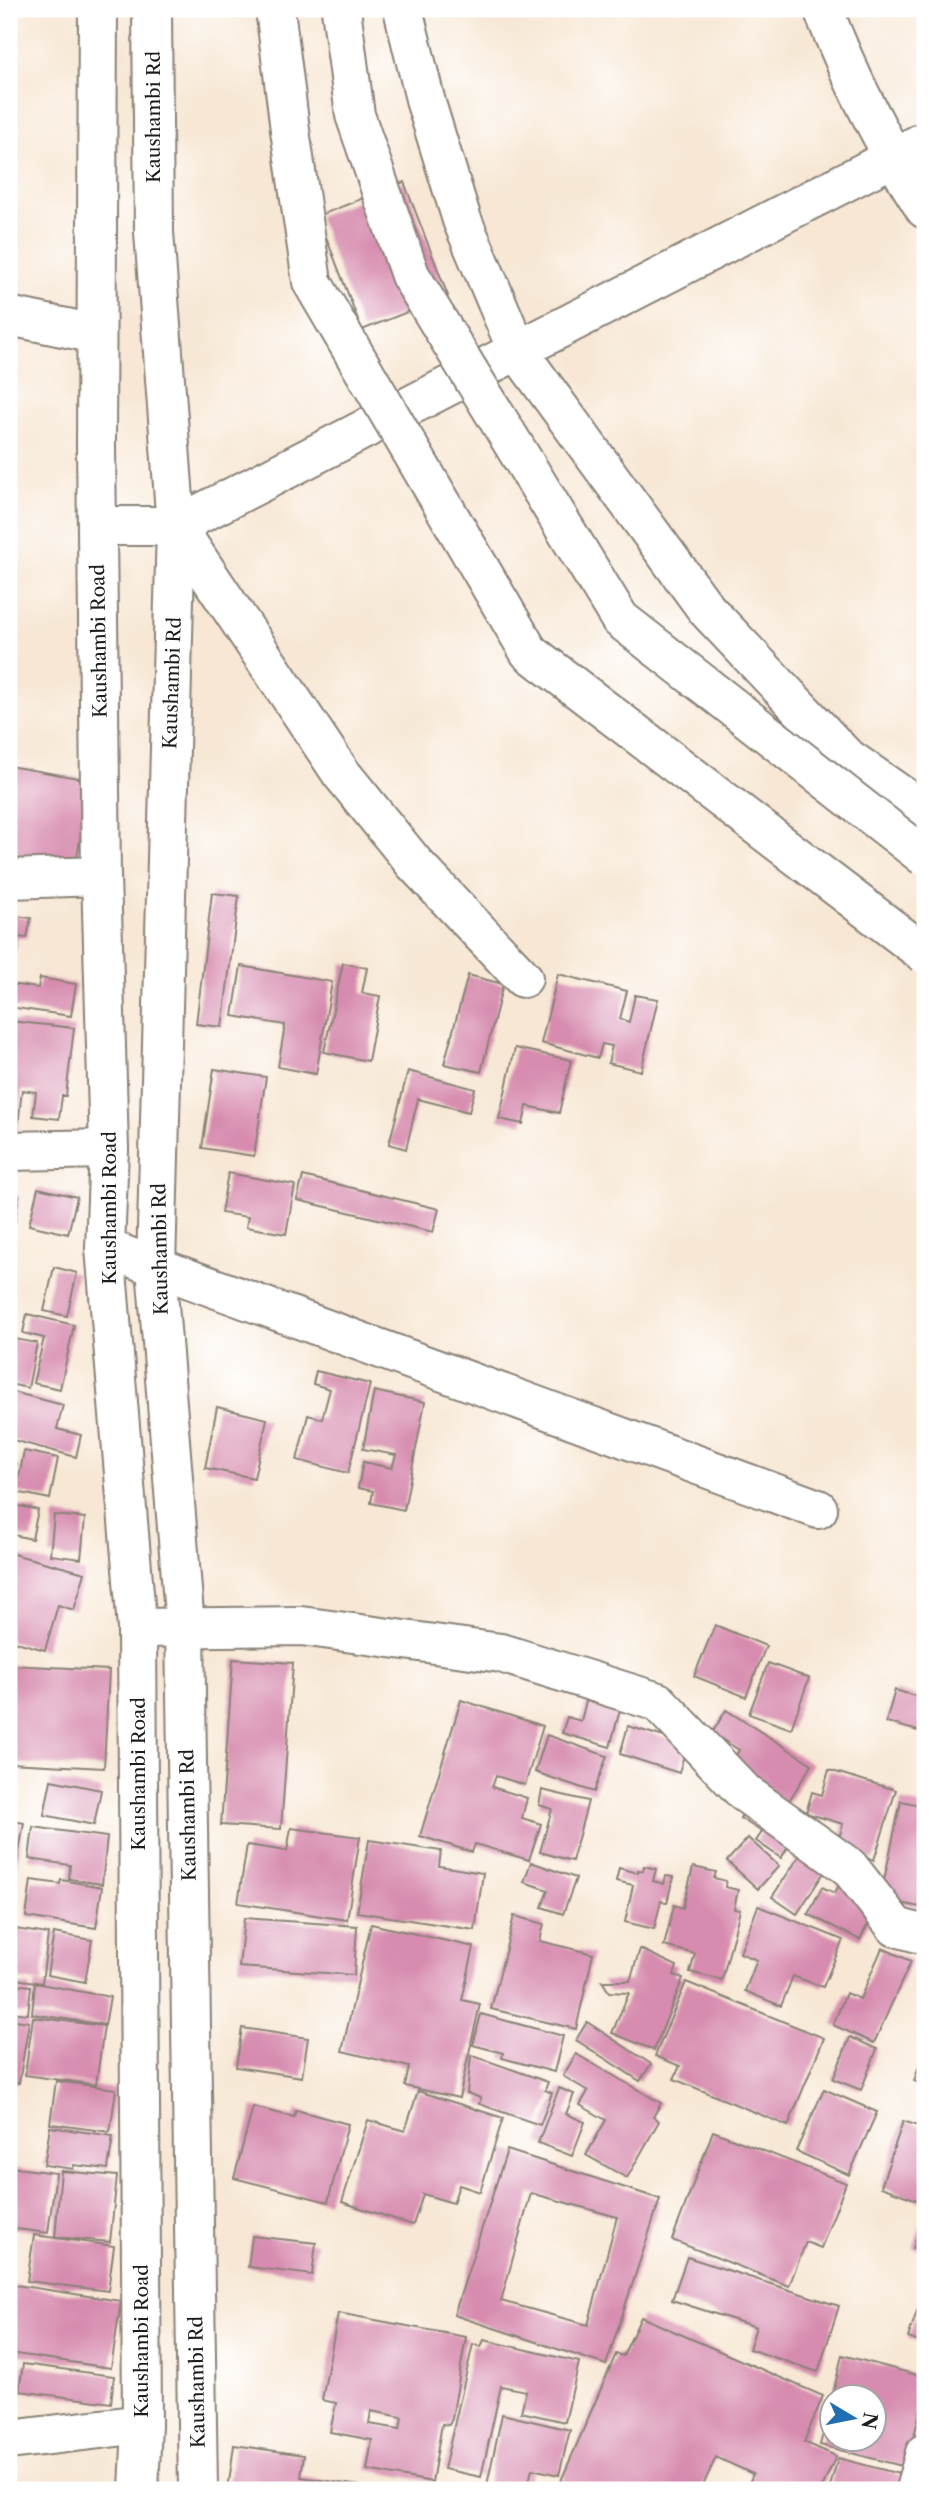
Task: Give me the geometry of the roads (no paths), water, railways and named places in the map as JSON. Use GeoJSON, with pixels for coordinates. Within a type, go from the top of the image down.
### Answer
{"type":"FeatureCollection","features":[{"type":"Feature","properties":{"kind":"main road","name":"Kaushambi Road"},"geometry":{"type":"LineString","coordinates":[[98,9],[97,526],[109,1149],[105,1248],[137,1628],[142,2424],[139,2490]]}},
{"type":"Feature","properties":{"kind":"main road","name":"Kaushambi Rd"},"geometry":{"type":"LineString","coordinates":[[152,9],[153,232],[176,526],[156,1267],[185,1628],[198,2490]]}},
{"type":"Feature","properties":{"kind":"main road"},"geometry":{"type":"LineString","coordinates":[[275,9],[312,282],[529,652],[925,954]]}},
{"type":"Feature","properties":{"kind":"main road"},"geometry":{"type":"LineString","coordinates":[[341,9],[355,115],[410,275],[620,619],[925,857]]}},
{"type":"Feature","properties":{"kind":"main road"},"geometry":{"type":"LineString","coordinates":[[403,9],[426,103],[462,220],[517,351],[707,610],[845,756],[925,812]]}},
{"type":"Feature","properties":{"kind":"main road"},"geometry":{"type":"LineString","coordinates":[[823,9],[843,60],[909,149],[925,209]]}},
{"type":"Feature","properties":{"kind":"main road"},"geometry":{"type":"LineString","coordinates":[[97,526],[176,526],[909,149]]}},
{"type":"Feature","properties":{"kind":"main road"},"geometry":{"type":"LineString","coordinates":[[9,316],[96,334]]}},
{"type":"Feature","properties":{"kind":"main road"},"geometry":{"type":"LineString","coordinates":[[176,526],[341,773],[414,863],[523,978]]}},
{"type":"Feature","properties":{"kind":"main road"},"geometry":{"type":"LineString","coordinates":[[9,879],[102,876]]}},
{"type":"Feature","properties":{"kind":"main road"},"geometry":{"type":"LineString","coordinates":[[9,1151],[109,1149]]}},
{"type":"Feature","properties":{"kind":"main road"},"geometry":{"type":"LineString","coordinates":[[105,1248],[818,1509]]}},
{"type":"Feature","properties":{"kind":"main road"},"geometry":{"type":"LineString","coordinates":[[137,1628],[301,1626],[501,1653],[658,1702],[746,1793],[849,1867],[896,1927],[925,1935]]}},
{"type":"Feature","properties":{"kind":"main road"},"geometry":{"type":"LineString","coordinates":[[9,2440],[142,2424]]}},
{"type":"Feature","properties":{"kind":"main road"},"geometry":{"type":"LineString","coordinates":[[915,2490],[925,2453]]}}]}
